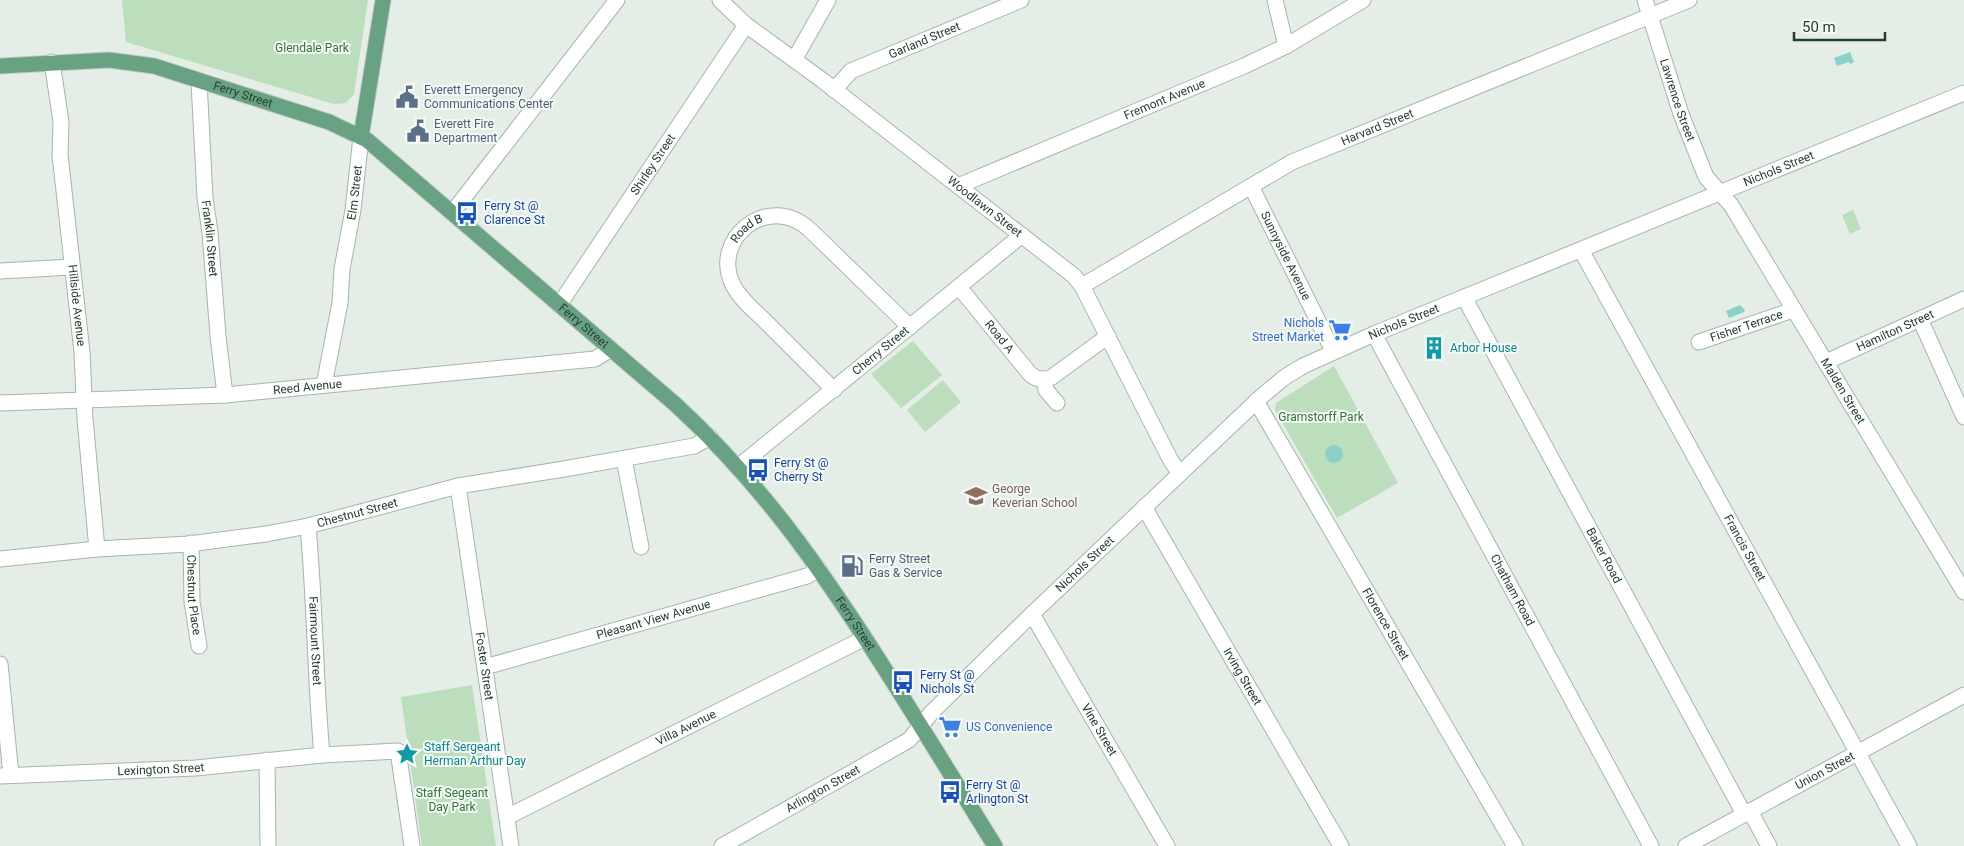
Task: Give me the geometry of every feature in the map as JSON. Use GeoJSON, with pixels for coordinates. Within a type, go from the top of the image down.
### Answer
{"type":"FeatureCollection","features":[{"type":"Feature","properties":{"kind":"main road","name":"Elm Street"},"geometry":{"type":"LineString","coordinates":[[362,137],[382,0]]}},
{"type":"Feature","properties":{"kind":"main road","name":"Ferry Street"},"geometry":{"type":"LineString","coordinates":[[0,66],[109,60],[154,66],[329,122],[362,137],[397,164],[710,437],[738,467],[778,514],[820,569],[921,726],[995,846]]}},
{"type":"Feature","properties":{"kind":"street"},"geometry":{"type":"LineString","coordinates":[[452,213],[617,0]]}},
{"type":"Feature","properties":{"kind":"street","name":"Woodlawn Street"},"geometry":{"type":"LineString","coordinates":[[720,0],[746,25],[834,90],[1069,271],[1082,286],[1170,459],[1179,473]]}},
{"type":"Feature","properties":{"kind":"street"},"geometry":{"type":"LineString","coordinates":[[794,60],[828,0]]}},
{"type":"Feature","properties":{"kind":"street"},"geometry":{"type":"LineString","coordinates":[[1275,0],[1286,46]]}},
{"type":"Feature","properties":{"kind":"street","name":"Fremont Avenue"},"geometry":{"type":"LineString","coordinates":[[958,186],[1244,66],[1286,46],[1363,0]]}},
{"type":"Feature","properties":{"kind":"street","name":"Lawrence Street"},"geometry":{"type":"LineString","coordinates":[[1645,0],[1688,133],[1707,179],[1720,193]]}},
{"type":"Feature","properties":{"kind":"street","name":"Harvard Street"},"geometry":{"type":"LineString","coordinates":[[1082,286],[1292,162],[1689,0]]}},
{"type":"Feature","properties":{"kind":"street","name":"Garland Street"},"geometry":{"type":"LineString","coordinates":[[834,90],[851,71],[1013,1]]}},
{"type":"Feature","properties":{"kind":"street","name":"Shirley Street"},"geometry":{"type":"LineString","coordinates":[[559,305],[746,25]]}},
{"type":"Feature","properties":{"kind":"street","name":"Hillside Avenue"},"geometry":{"type":"LineString","coordinates":[[52,62],[60,122],[60,155],[82,352],[85,419],[97,549]]}},
{"type":"Feature","properties":{"kind":"street","name":"Franklin Street"},"geometry":{"type":"LineString","coordinates":[[199,81],[205,198],[210,232],[218,336],[225,395]]}},
{"type":"Feature","properties":{"kind":"street","name":"Nichols Street"},"geometry":{"type":"LineString","coordinates":[[921,726],[932,712],[1179,473],[1256,401],[1293,372],[1374,334],[1964,93]]}},
{"type":"Feature","properties":{"kind":"street","name":"Elm Street"},"geometry":{"type":"LineString","coordinates":[[324,385],[340,302],[342,269],[353,210],[362,137]]}},
{"type":"Feature","properties":{"kind":"street","name":"Sunnyside Avenue"},"geometry":{"type":"LineString","coordinates":[[1251,186],[1334,352]]}},
{"type":"Feature","properties":{"kind":"street","name":"Malden Street"},"geometry":{"type":"LineString","coordinates":[[1720,193],[1731,205],[1964,592]]}},
{"type":"Feature","properties":{"kind":"street","name":"Road B"},"geometry":{"type":"LineString","coordinates":[[834,390],[746,302],[733,285],[728,266],[729,253],[737,237],[748,225],[761,218],[776,215],[798,220],[818,236],[910,326]]}},
{"type":"Feature","properties":{"kind":"street","name":"Cherry Street"},"geometry":{"type":"LineString","coordinates":[[738,467],[1022,235]]}},
{"type":"Feature","properties":{"kind":"street","name":"Francis Street"},"geometry":{"type":"LineString","coordinates":[[1581,250],[1909,846]]}},
{"type":"Feature","properties":{"kind":"street"},"geometry":{"type":"LineString","coordinates":[[0,271],[72,267]]}},
{"type":"Feature","properties":{"kind":"street","name":"Road A"},"geometry":{"type":"LineString","coordinates":[[959,287],[1031,375],[1044,379]]}},
{"type":"Feature","properties":{"kind":"street","name":"Baker Road"},"geometry":{"type":"LineString","coordinates":[[1464,297],[1747,812],[1769,846]]}},
{"type":"Feature","properties":{"kind":"street","name":"Hamilton Street"},"geometry":{"type":"LineString","coordinates":[[1826,362],[1964,299]]}},
{"type":"Feature","properties":{"kind":"street","name":"Fisher Terrace"},"geometry":{"type":"LineString","coordinates":[[1699,342],[1793,310]]}},
{"type":"Feature","properties":{"kind":"street"},"geometry":{"type":"LineString","coordinates":[[1920,319],[1964,416]]}},
{"type":"Feature","properties":{"kind":"street","name":"Chatham Road"},"geometry":{"type":"LineString","coordinates":[[1374,334],[1650,846]]}},
{"type":"Feature","properties":{"kind":"street"},"geometry":{"type":"LineString","coordinates":[[1056,403],[1047,392],[1044,379],[1052,377],[1108,336]]}},
{"type":"Feature","properties":{"kind":"street","name":"Reed Avenue"},"geometry":{"type":"LineString","coordinates":[[0,403],[225,395],[596,359],[611,350]]}},
{"type":"Feature","properties":{"kind":"street","name":"Florence Street"},"geometry":{"type":"LineString","coordinates":[[1256,401],[1515,846]]}},
{"type":"Feature","properties":{"kind":"street","name":"Chestnut Street"},"geometry":{"type":"LineString","coordinates":[[0,559],[97,549],[190,543],[266,534],[308,526],[458,486],[694,446],[710,437]]}},
{"type":"Feature","properties":{"kind":"street"},"geometry":{"type":"LineString","coordinates":[[624,459],[640,547]]}},
{"type":"Feature","properties":{"kind":"street","name":"Foster Street"},"geometry":{"type":"LineString","coordinates":[[458,486],[511,846]]}},
{"type":"Feature","properties":{"kind":"street","name":"Irving Street"},"geometry":{"type":"LineString","coordinates":[[1144,507],[1341,846]]}},
{"type":"Feature","properties":{"kind":"street","name":"Fairmount Street"},"geometry":{"type":"LineString","coordinates":[[308,526],[316,634],[316,692],[322,755]]}},
{"type":"Feature","properties":{"kind":"street","name":"Chestnut Place"},"geometry":{"type":"LineString","coordinates":[[190,543],[192,602],[199,646]]}},
{"type":"Feature","properties":{"kind":"street","name":"Pleasant View Avenue"},"geometry":{"type":"LineString","coordinates":[[485,668],[807,576],[820,569]]}},
{"type":"Feature","properties":{"kind":"street","name":"Vine Street"},"geometry":{"type":"LineString","coordinates":[[1032,614],[1167,846]]}},
{"type":"Feature","properties":{"kind":"street","name":"Villa Avenue"},"geometry":{"type":"LineString","coordinates":[[507,817],[865,638]]}},
{"type":"Feature","properties":{"kind":"street"},"geometry":{"type":"LineString","coordinates":[[0,664],[6,776]]}},
{"type":"Feature","properties":{"kind":"street","name":"Union Street"},"geometry":{"type":"LineString","coordinates":[[1686,846],[1964,695]]}},
{"type":"Feature","properties":{"kind":"street","name":"Arlington Street"},"geometry":{"type":"LineString","coordinates":[[722,846],[907,742],[921,726]]}},
{"type":"Feature","properties":{"kind":"street","name":"Lexington Street"},"geometry":{"type":"LineString","coordinates":[[6,776],[196,768],[322,755],[398,751],[412,846]]}},
{"type":"Feature","properties":{"kind":"street"},"geometry":{"type":"LineString","coordinates":[[267,760],[268,846]]}},
{"type":"Feature","properties":{"kind":"green space","name":"Glendale Park"},"geometry":{"type":"Polygon","coordinates":[[[122,0],[368,0],[354,94],[346,103],[334,104],[126,42],[122,0]]]}},
{"type":"Feature","properties":{"kind":"green space"},"geometry":{"type":"Polygon","coordinates":[[[1853,210],[1861,229],[1850,234],[1842,215],[1853,210]]]}},
{"type":"Feature","properties":{"kind":"green space"},"geometry":{"type":"Polygon","coordinates":[[[913,341],[942,375],[901,408],[871,374],[913,341]]]}},
{"type":"Feature","properties":{"kind":"green space","name":"Gramstorff Park"},"geometry":{"type":"Polygon","coordinates":[[[1334,366],[1398,483],[1337,518],[1275,410],[1276,403],[1334,366]]]}},
{"type":"Feature","properties":{"kind":"green space"},"geometry":{"type":"Polygon","coordinates":[[[943,380],[961,402],[925,432],[907,410],[943,380]]]}},
{"type":"Feature","properties":{"kind":"green space","name":"Staff Segeant Day Park"},"geometry":{"type":"Polygon","coordinates":[[[472,685],[496,846],[422,846],[401,697],[472,685]]]}},
{"type":"Feature","properties":{"kind":"water"},"geometry":{"type":"Polygon","coordinates":[[[1850,52],[1854,62],[1837,66],[1834,58],[1850,52]]]}},
{"type":"Feature","properties":{"kind":"water"},"geometry":{"type":"Polygon","coordinates":[[[1740,305],[1745,310],[1744,312],[1729,318],[1726,311],[1740,305]]]}},
{"type":"Feature","properties":{"kind":"water"},"geometry":{"type":"Polygon","coordinates":[[[1334,445],[1342,450],[1343,454],[1338,462],[1334,463],[1326,458],[1325,454],[1330,446],[1334,445]]]}},
{"type":"Feature","properties":{"kind":"place","name":"Everett Emergency Communications Center"},"geometry":{"type":"Point","coordinates":[407,97]}},
{"type":"Feature","properties":{"kind":"place","name":"Everett Fire Department"},"geometry":{"type":"Point","coordinates":[418,131]}},
{"type":"Feature","properties":{"kind":"place","name":"Ferry St @ Clarence St"},"geometry":{"type":"Point","coordinates":[467,213]}},
{"type":"Feature","properties":{"kind":"place","name":"Nichols Street Market"},"geometry":{"type":"Point","coordinates":[1340,330]}},
{"type":"Feature","properties":{"kind":"place","name":"Arbor House"},"geometry":{"type":"Point","coordinates":[1434,348]}},
{"type":"Feature","properties":{"kind":"place","name":"Ferry St @ Cherry St"},"geometry":{"type":"Point","coordinates":[758,470]}},
{"type":"Feature","properties":{"kind":"place","name":"George Keverian School"},"geometry":{"type":"Point","coordinates":[976,496]}},
{"type":"Feature","properties":{"kind":"place","name":"Ferry Street Gas & Service"},"geometry":{"type":"Point","coordinates":[852,566]}},
{"type":"Feature","properties":{"kind":"place","name":"Ferry St @ Nichols St"},"geometry":{"type":"Point","coordinates":[903,682]}},
{"type":"Feature","properties":{"kind":"place","name":"US Convenience"},"geometry":{"type":"Point","coordinates":[950,727]}},
{"type":"Feature","properties":{"kind":"place","name":"Staff Sergeant Herman Arthur Day"},"geometry":{"type":"Point","coordinates":[407,754]}},
{"type":"Feature","properties":{"kind":"place","name":"Ferry St @ Arlington St"},"geometry":{"type":"Point","coordinates":[950,792]}}]}
